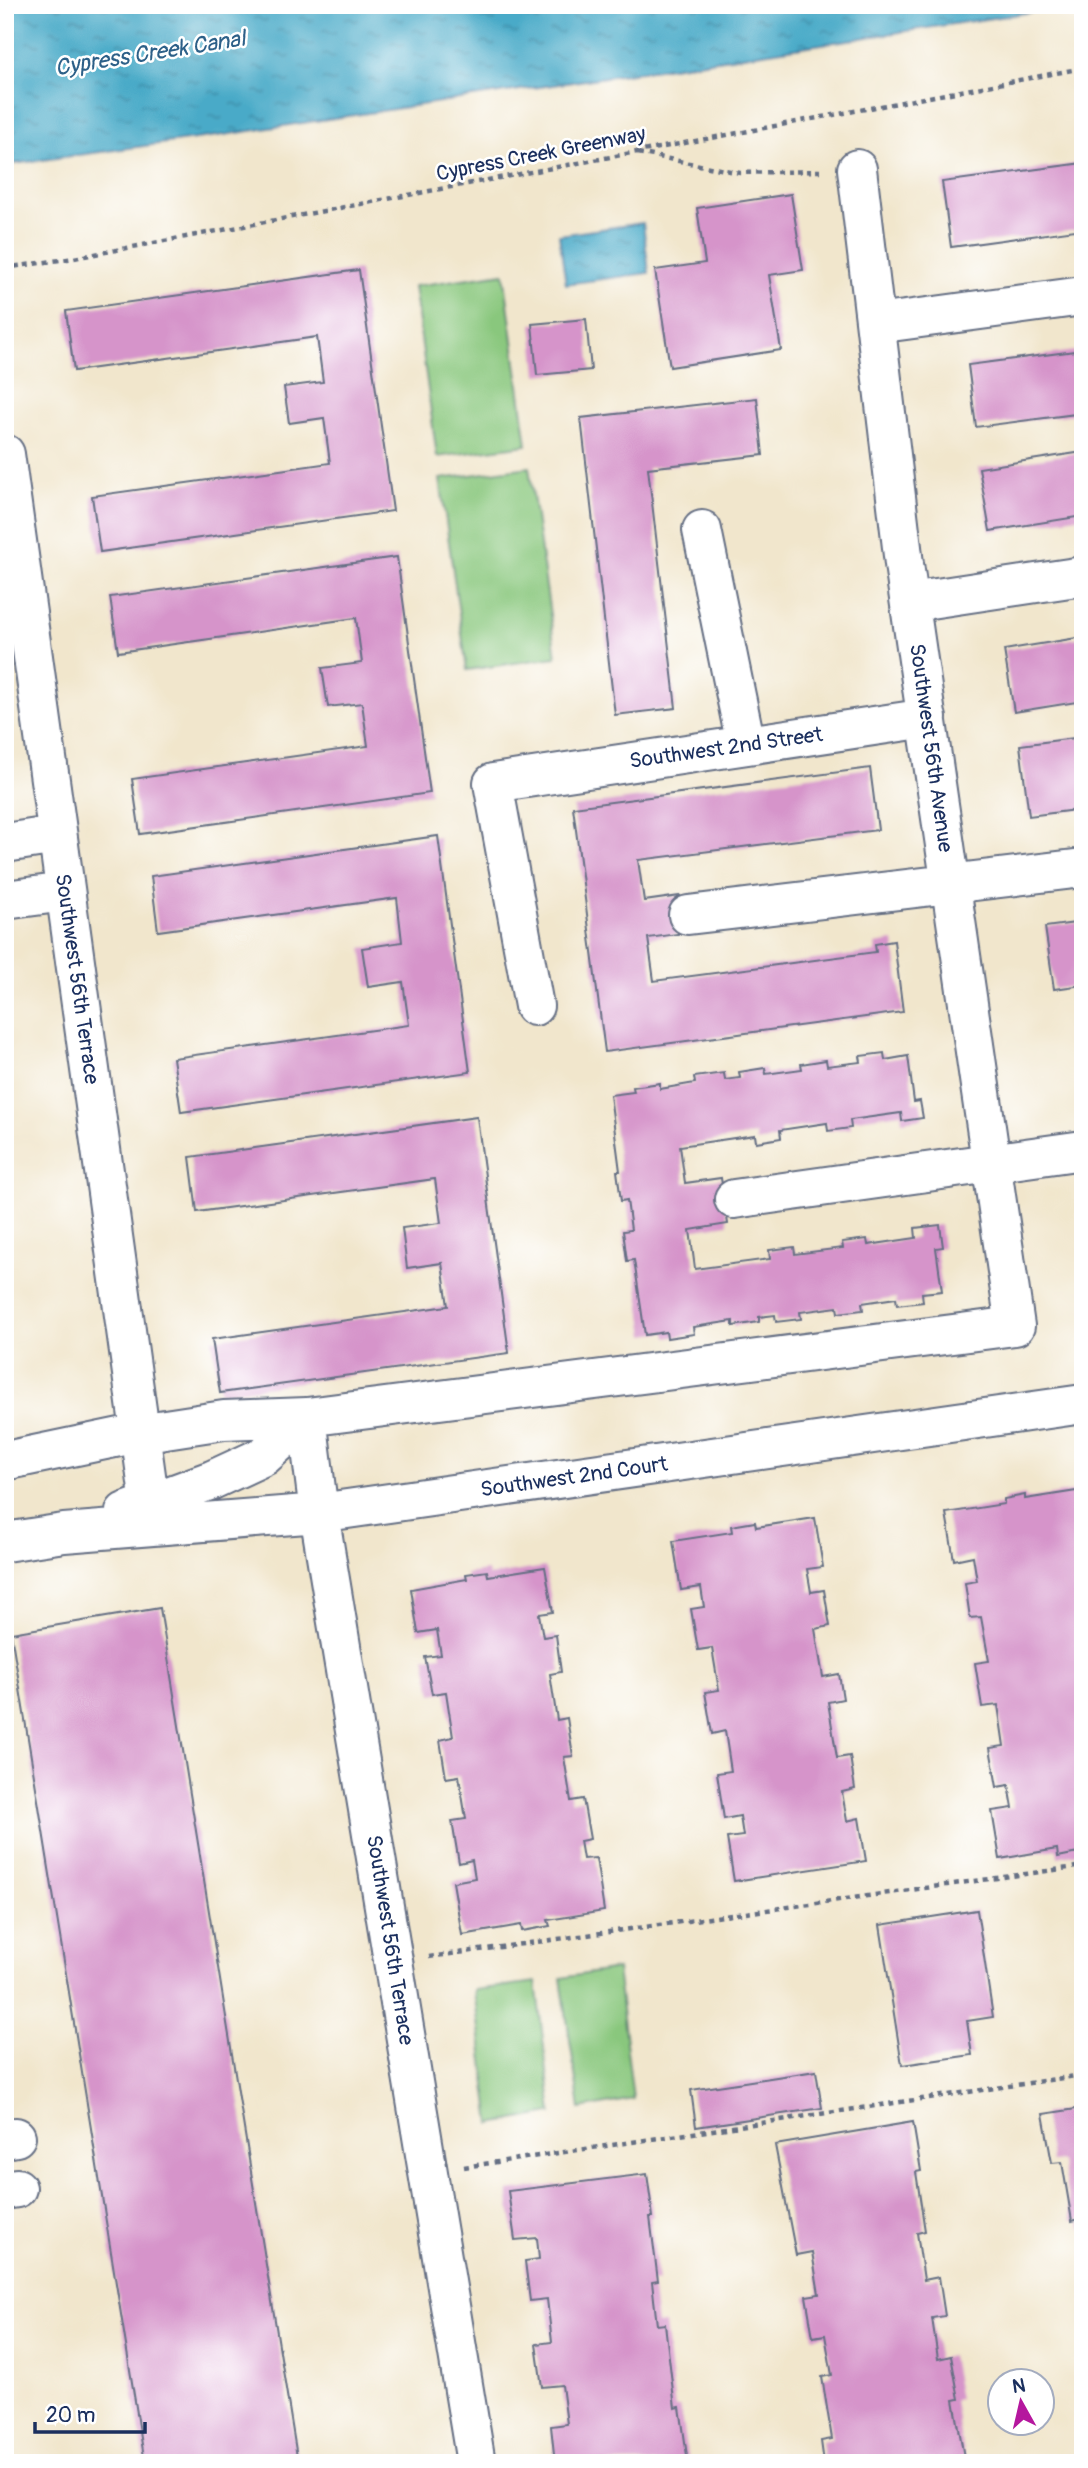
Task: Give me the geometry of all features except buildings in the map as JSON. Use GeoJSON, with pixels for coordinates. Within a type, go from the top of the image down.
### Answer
{"type":"FeatureCollection","features":[{"type":"Feature","properties":{"kind":"street","name":"Southwest 56th Avenue"},"geometry":{"type":"LineString","coordinates":[[307,1417],[1015,1326],[910,602],[857,169]]}},
{"type":"Feature","properties":{"kind":"street"},"geometry":{"type":"LineString","coordinates":[[876,324],[1083,296]]}},
{"type":"Feature","properties":{"kind":"street","name":"Southwest 56th Terrace"},"geometry":{"type":"LineString","coordinates":[[5,454],[150,1504]]}},
{"type":"Feature","properties":{"kind":"street"},"geometry":{"type":"LineString","coordinates":[[702,530],[746,745]]}},
{"type":"Feature","properties":{"kind":"street"},"geometry":{"type":"LineString","coordinates":[[910,602],[1083,576]]}},
{"type":"Feature","properties":{"kind":"street","name":"Southwest 2nd Street"},"geometry":{"type":"LineString","coordinates":[[534,1006],[492,783],[927,718]]}},
{"type":"Feature","properties":{"kind":"street"},"geometry":{"type":"LineString","coordinates":[[5,843],[57,835]]}},
{"type":"Feature","properties":{"kind":"street"},"geometry":{"type":"LineString","coordinates":[[688,915],[1083,868]]}},
{"type":"Feature","properties":{"kind":"street"},"geometry":{"type":"LineString","coordinates":[[5,900],[65,892]]}},
{"type":"Feature","properties":{"kind":"street"},"geometry":{"type":"LineString","coordinates":[[734,1199],[1083,1150]]}},
{"type":"Feature","properties":{"kind":"street","name":"Southwest 2nd Court"},"geometry":{"type":"LineString","coordinates":[[5,1542],[64,1533],[319,1514],[1083,1404]]}},
{"type":"Feature","properties":{"kind":"street"},"geometry":{"type":"LineString","coordinates":[[5,1461],[139,1433],[224,1420],[307,1417]]}},
{"type":"Feature","properties":{"kind":"street","name":"Southwest 56th Terrace"},"geometry":{"type":"LineString","coordinates":[[307,1417],[319,1514],[475,2463]]}},
{"type":"Feature","properties":{"kind":"street","name":"Southwest 2nd Court"},"geometry":{"type":"LineString","coordinates":[[64,1533],[150,1504],[264,1456],[307,1417]]}},
{"type":"Feature","properties":{"kind":"path","name":"Cypress Creek Greenway"},"geometry":{"type":"LineString","coordinates":[[5,268],[88,256],[1083,68]]}},
{"type":"Feature","properties":{"kind":"path"},"geometry":{"type":"LineString","coordinates":[[634,153],[740,173],[857,169]]}},
{"type":"Feature","properties":{"kind":"path"},"geometry":{"type":"LineString","coordinates":[[393,1962],[1083,1866]]}},
{"type":"Feature","properties":{"kind":"path"},"geometry":{"type":"LineString","coordinates":[[428,2172],[1083,2076]]}},
{"type":"Feature","properties":{"kind":"green space"},"geometry":{"type":"Polygon","coordinates":[[[504,273],[527,445],[437,457],[414,286],[504,273]]]}},
{"type":"Feature","properties":{"kind":"green space"},"geometry":{"type":"Polygon","coordinates":[[[529,467],[556,657],[467,670],[440,479],[529,467]]]}},
{"type":"Feature","properties":{"kind":"green space"},"geometry":{"type":"Polygon","coordinates":[[[617,1969],[633,2099],[580,2109],[561,1978],[617,1969]]]}},
{"type":"Feature","properties":{"kind":"green space"},"geometry":{"type":"Polygon","coordinates":[[[536,1982],[552,2113],[491,2124],[474,1990],[536,1982]]]}},
{"type":"Feature","properties":{"kind":"water","name":"Cypress Creek Canal"},"geometry":{"type":"Polygon","coordinates":[[[5,5],[1078,5],[217,136],[5,165],[5,5]]]}},
{"type":"Feature","properties":{"kind":"water"},"geometry":{"type":"Polygon","coordinates":[[[643,223],[649,273],[566,284],[559,235],[643,223]]]}}]}
